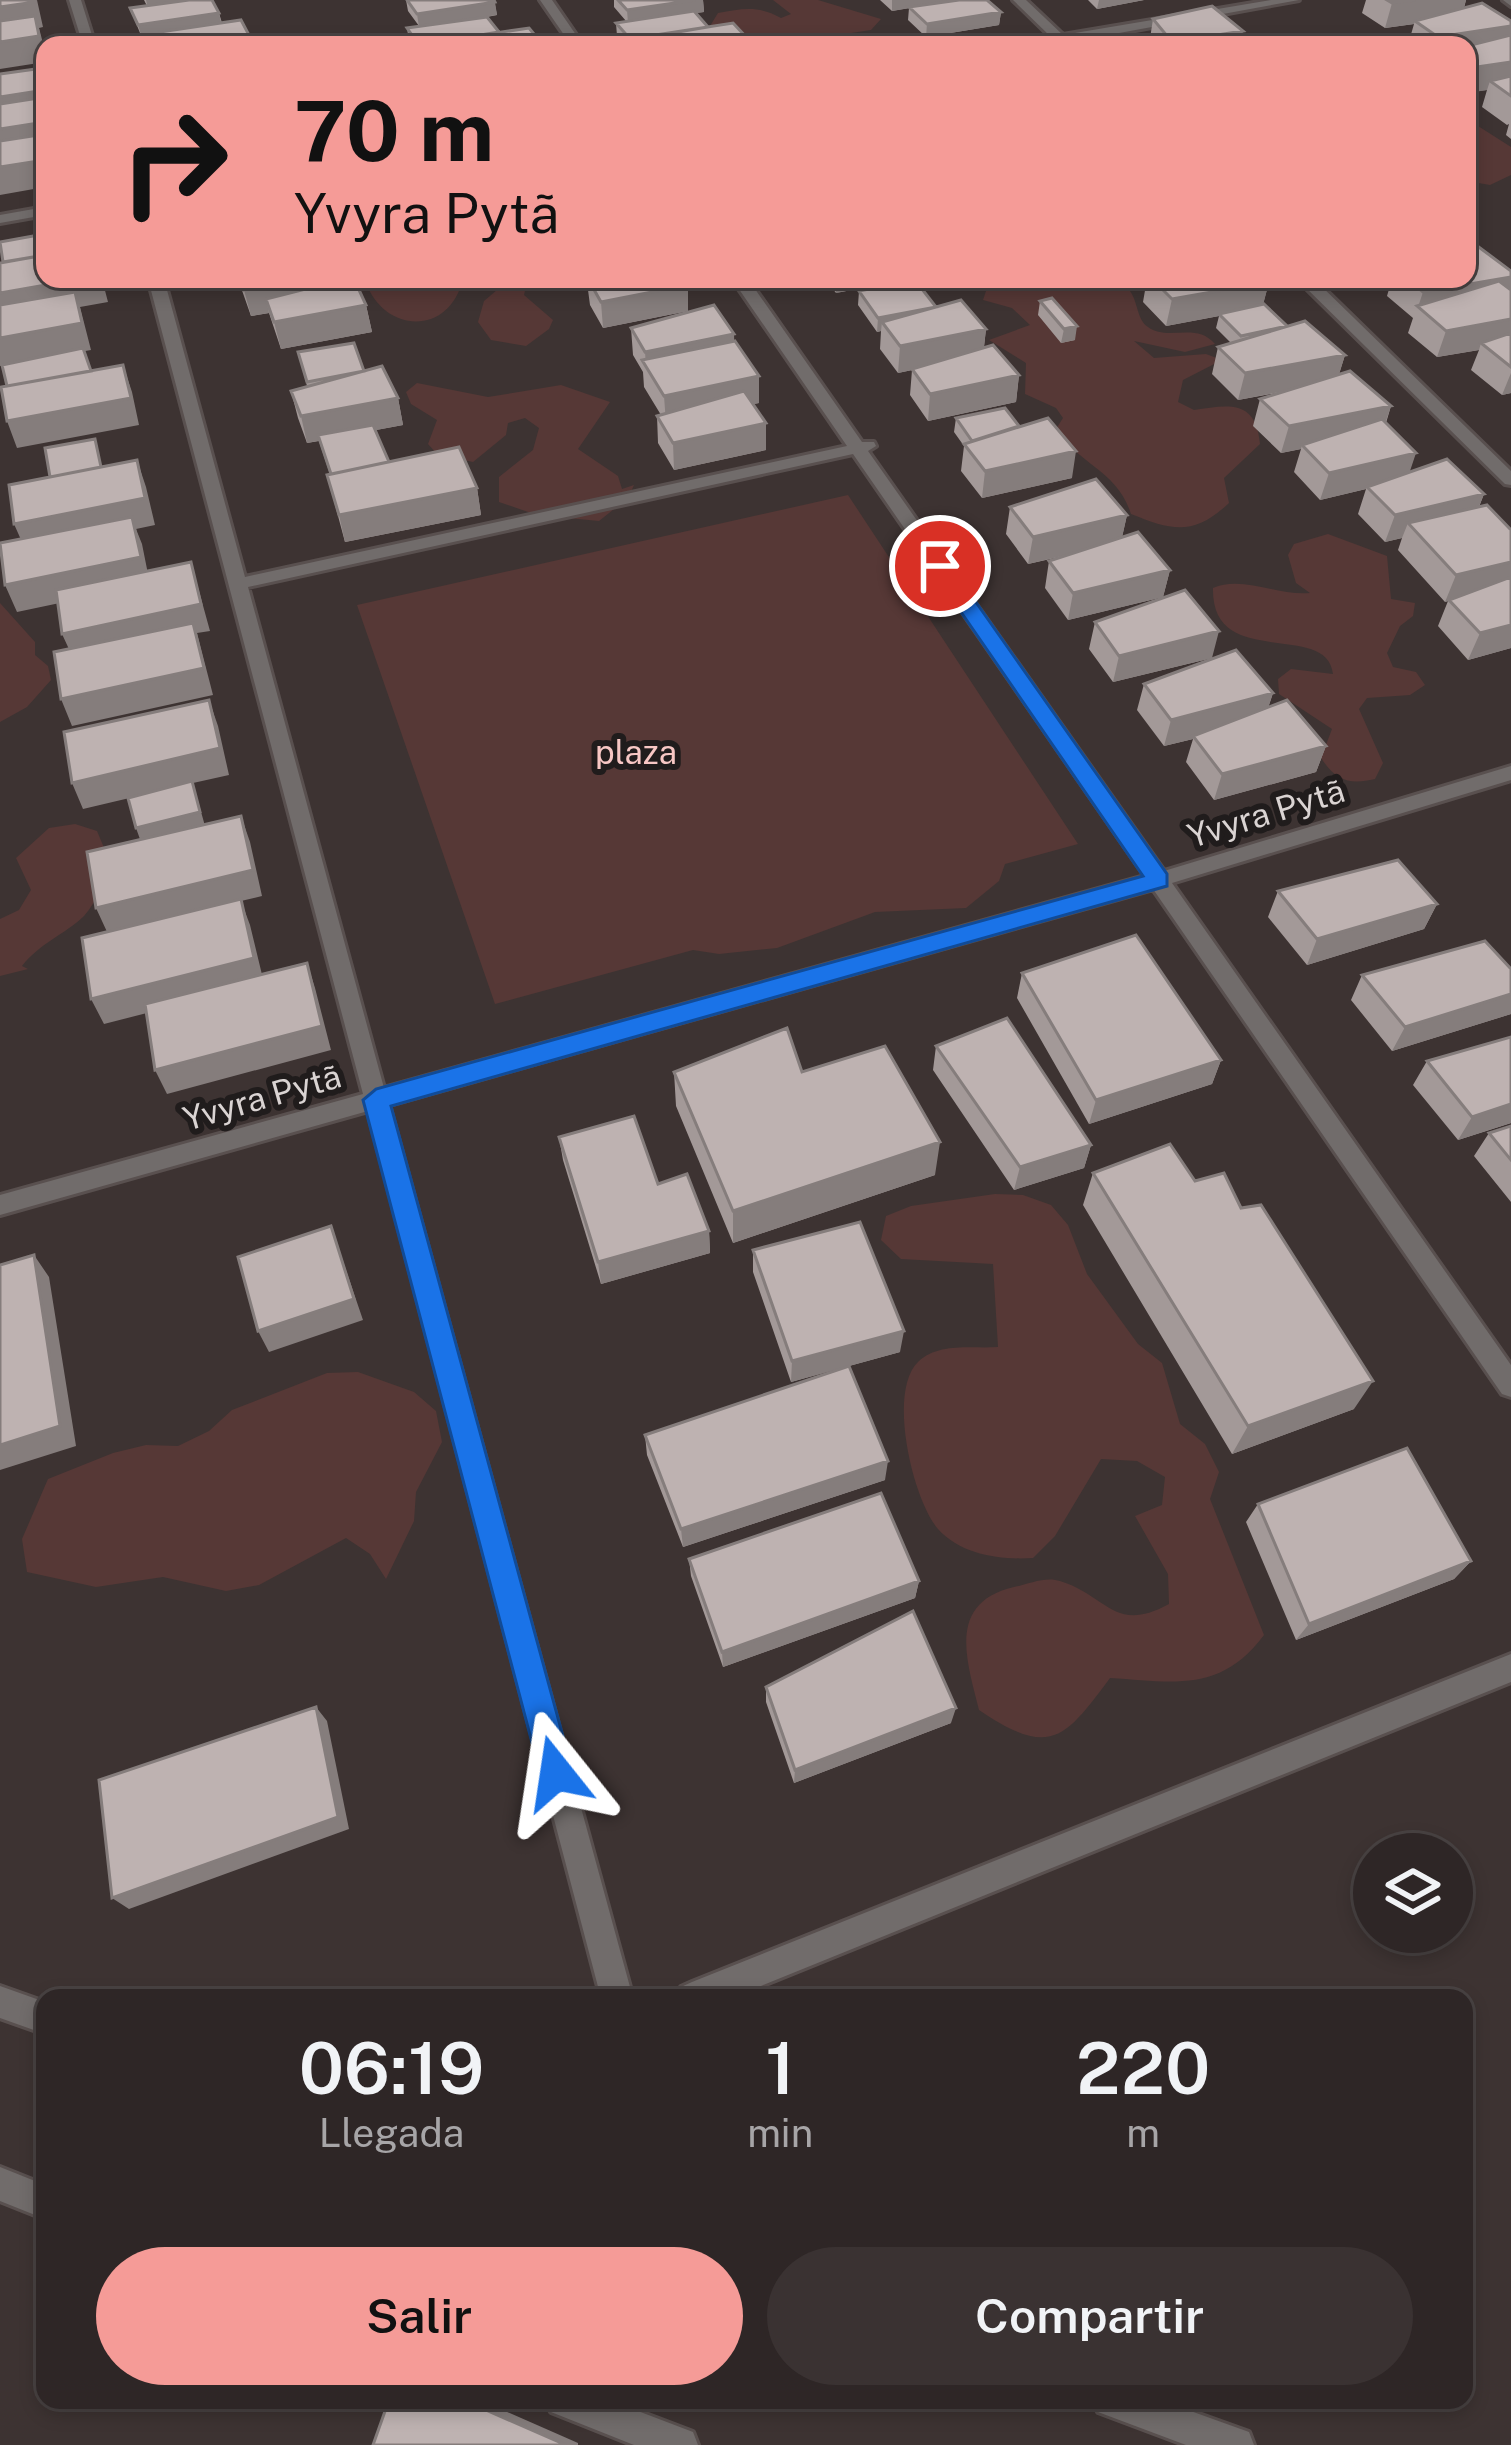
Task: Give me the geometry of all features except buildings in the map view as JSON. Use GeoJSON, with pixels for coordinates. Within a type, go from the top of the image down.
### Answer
{"type":"FeatureCollection","features":[{"type":"Feature","properties":{"kind":"street"},"geometry":{"type":"LineString","coordinates":[[75,0],[86,36]]}},
{"type":"Feature","properties":{"kind":"street"},"geometry":{"type":"LineString","coordinates":[[546,0],[571,36]]}},
{"type":"Feature","properties":{"kind":"street"},"geometry":{"type":"LineString","coordinates":[[1018,0],[1057,36]]}},
{"type":"Feature","properties":{"kind":"street"},"geometry":{"type":"LineString","coordinates":[[1096,36],[1293,0]]}},
{"type":"Feature","properties":{"kind":"street"},"geometry":{"type":"LineString","coordinates":[[0,218],[36,212]]}},
{"type":"Feature","properties":{"kind":"street"},"geometry":{"type":"LineString","coordinates":[[158,288],[614,1989]]}},
{"type":"Feature","properties":{"kind":"street"},"geometry":{"type":"LineString","coordinates":[[747,288],[864,447],[1511,1387]]}},
{"type":"Feature","properties":{"kind":"street"},"geometry":{"type":"LineString","coordinates":[[1314,288],[1511,480]]}},
{"type":"Feature","properties":{"kind":"street"},"geometry":{"type":"LineString","coordinates":[[238,584],[864,447]]}},
{"type":"Feature","properties":{"kind":"street","name":"Yvyra Pytã"},"geometry":{"type":"LineString","coordinates":[[0,1205],[1159,880],[1511,773]]}},
{"type":"Feature","properties":{"kind":"street"},"geometry":{"type":"LineString","coordinates":[[714,1989],[1511,1668]]}},
{"type":"Feature","properties":{"kind":"street"},"geometry":{"type":"LineString","coordinates":[[0,2002],[36,2015]]}},
{"type":"Feature","properties":{"kind":"street"},"geometry":{"type":"LineString","coordinates":[[0,2184],[36,2198]]}},
{"type":"Feature","properties":{"kind":"street"},"geometry":{"type":"LineString","coordinates":[[604,2409],[680,2445]]}},
{"type":"Feature","properties":{"kind":"street"},"geometry":{"type":"LineString","coordinates":[[1135,2409],[1236,2445]]}},
{"type":"Feature","properties":{"kind":"green space"},"geometry":{"type":"Polygon","coordinates":[[[773,0],[818,0],[881,19],[871,30],[845,36],[760,36],[710,26],[718,13],[735,10],[757,10],[781,18],[791,14],[773,0]]]}},
{"type":"Feature","properties":{"kind":"green space"},"geometry":{"type":"Polygon","coordinates":[[[1476,125],[1511,147],[1511,175],[1490,185],[1476,183],[1476,125]]]}},
{"type":"Feature","properties":{"kind":"green space"},"geometry":{"type":"Polygon","coordinates":[[[369,288],[460,288],[444,311],[416,322],[386,311],[369,288]]]}},
{"type":"Feature","properties":{"kind":"green space"},"geometry":{"type":"Polygon","coordinates":[[[499,288],[526,288],[524,295],[553,320],[549,329],[526,346],[491,340],[478,322],[484,301],[499,288]]]}},
{"type":"Feature","properties":{"kind":"green space"},"geometry":{"type":"Polygon","coordinates":[[[1121,288],[1130,291],[1148,327],[1207,337],[1215,344],[1185,352],[1134,341],[1154,358],[1206,354],[1222,360],[1183,380],[1178,402],[1194,410],[1237,408],[1252,418],[1260,444],[1224,478],[1229,503],[1205,521],[1183,527],[1131,514],[1117,487],[1056,429],[1063,418],[1056,408],[1025,394],[1026,363],[989,340],[1030,325],[1012,308],[983,300],[986,291],[1121,288]]]}},
{"type":"Feature","properties":{"kind":"green space"},"geometry":{"type":"Polygon","coordinates":[[[417,383],[488,397],[561,385],[610,402],[578,449],[618,476],[622,489],[634,485],[628,498],[599,521],[537,515],[499,502],[499,477],[533,450],[539,428],[525,418],[508,423],[506,435],[473,462],[437,454],[428,444],[437,420],[411,404],[406,392],[417,383]]]}},
{"type":"Feature","properties":{"kind":"green space","name":"plaza"},"geometry":{"type":"Polygon","coordinates":[[[848,495],[1078,844],[1005,864],[999,881],[966,908],[875,912],[777,948],[719,954],[693,950],[495,1004],[357,605],[848,495]]]}},
{"type":"Feature","properties":{"kind":"green space"},"geometry":{"type":"Polygon","coordinates":[[[1328,534],[1387,556],[1391,599],[1415,603],[1413,616],[1400,626],[1387,653],[1393,667],[1416,672],[1425,685],[1410,695],[1367,698],[1359,709],[1383,763],[1375,779],[1366,781],[1351,781],[1332,772],[1321,758],[1332,729],[1279,694],[1278,679],[1291,669],[1333,674],[1326,658],[1311,649],[1249,638],[1230,629],[1217,614],[1213,588],[1236,584],[1310,593],[1296,583],[1288,555],[1294,544],[1328,534]]]}},
{"type":"Feature","properties":{"kind":"green space"},"geometry":{"type":"Polygon","coordinates":[[[0,603],[35,642],[35,655],[48,666],[51,680],[27,707],[0,722],[0,603]]]}},
{"type":"Feature","properties":{"kind":"green space"},"geometry":{"type":"Polygon","coordinates":[[[75,824],[97,831],[110,862],[97,897],[84,916],[29,958],[22,966],[28,969],[0,976],[0,919],[19,910],[31,890],[16,858],[49,828],[75,824]]]}},
{"type":"Feature","properties":{"kind":"green space"},"geometry":{"type":"Polygon","coordinates":[[[995,1194],[1023,1195],[1051,1205],[1068,1225],[1087,1274],[1138,1344],[1162,1363],[1180,1424],[1205,1444],[1219,1472],[1210,1499],[1264,1635],[1248,1654],[1213,1675],[1176,1681],[1110,1678],[1067,1728],[1040,1737],[1023,1734],[979,1710],[967,1654],[970,1620],[992,1595],[1049,1579],[1123,1614],[1150,1612],[1169,1604],[1168,1574],[1135,1516],[1162,1505],[1165,1477],[1137,1461],[1101,1459],[1055,1536],[1033,1558],[995,1557],[970,1550],[947,1538],[929,1515],[907,1446],[904,1420],[909,1377],[918,1362],[936,1352],[998,1347],[993,1264],[901,1259],[881,1240],[886,1216],[911,1206],[995,1194]]]}},
{"type":"Feature","properties":{"kind":"green space"},"geometry":{"type":"Polygon","coordinates":[[[358,1372],[414,1392],[436,1411],[442,1442],[416,1492],[414,1521],[386,1579],[370,1554],[346,1538],[259,1585],[226,1591],[163,1577],[96,1587],[27,1572],[22,1539],[48,1479],[113,1453],[146,1445],[178,1446],[209,1431],[232,1410],[327,1373],[358,1372]]]}},
{"type":"Feature","properties":{"kind":"route"},"geometry":{"type":"LineString","coordinates":[[556,1773],[376,1100],[1159,880],[940,566]]}}]}
